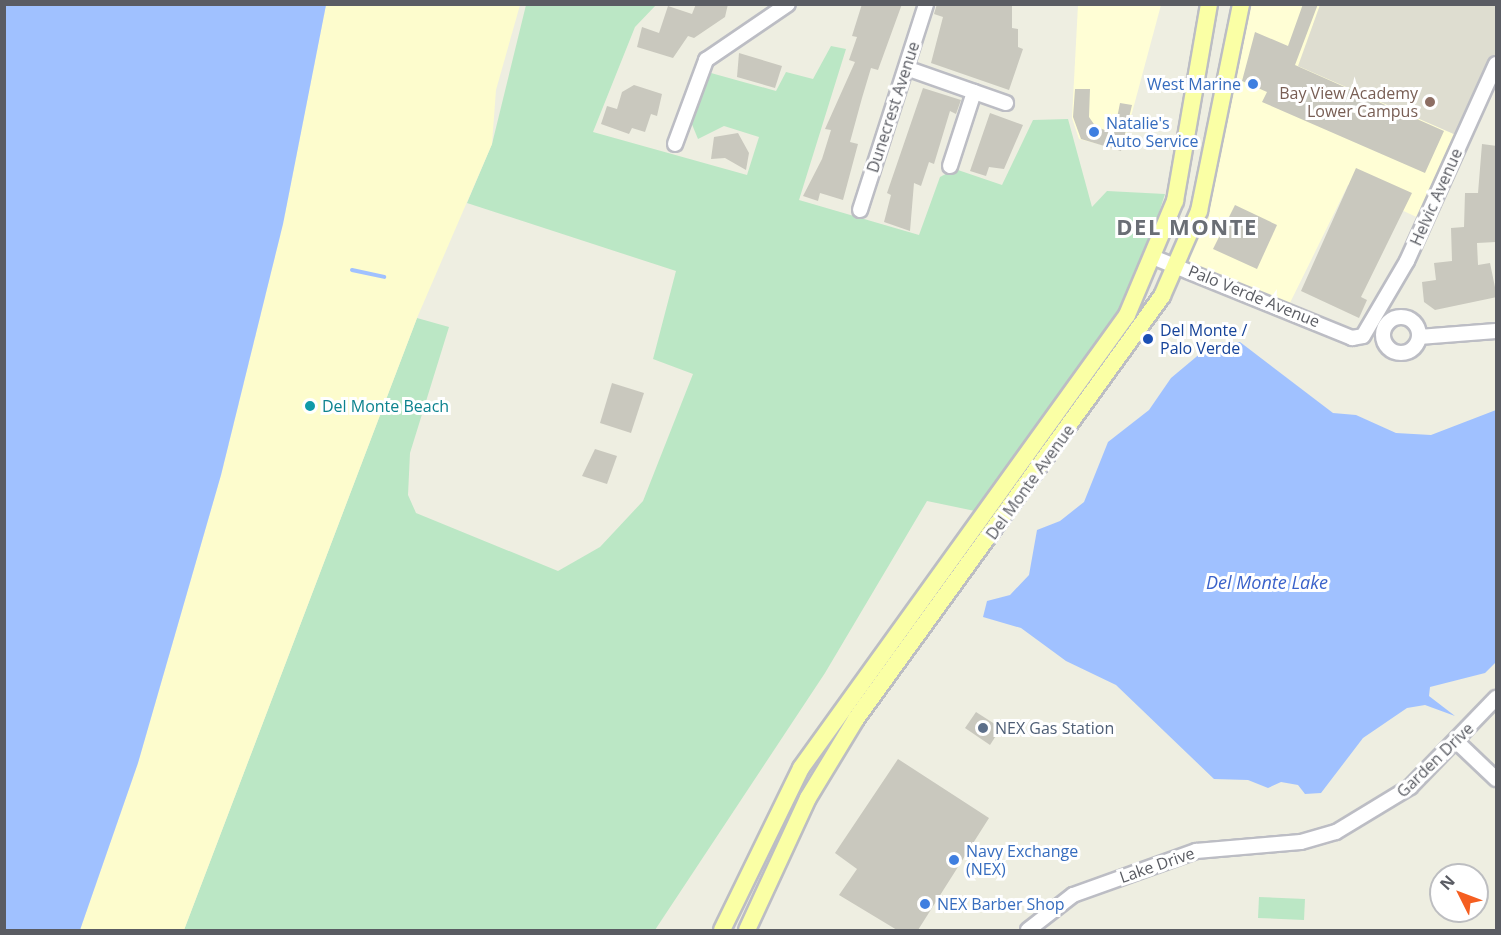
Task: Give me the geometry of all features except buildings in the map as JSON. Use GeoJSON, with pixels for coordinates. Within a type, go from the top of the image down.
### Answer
{"type":"FeatureCollection","features":[{"type":"Feature","properties":{"kind":"main road","name":"Del Monte Avenue"},"geometry":{"type":"LineString","coordinates":[[722,930],[801,768],[1112,339],[1155,258],[1175,201],[1209,4]]}},
{"type":"Feature","properties":{"kind":"main road","name":"Del Monte Avenue"},"geometry":{"type":"LineString","coordinates":[[747,930],[808,798],[856,719],[1135,340],[1177,266],[1199,211],[1241,4]]}},
{"type":"Feature","properties":{"kind":"street"},"geometry":{"type":"LineString","coordinates":[[675,144],[706,60],[788,4]]}},
{"type":"Feature","properties":{"kind":"street","name":"Dunecrest Avenue"},"geometry":{"type":"LineString","coordinates":[[861,210],[926,4]]}},
{"type":"Feature","properties":{"kind":"street","name":"Helvic Avenue"},"geometry":{"type":"LineString","coordinates":[[1378,331],[1396,282],[1497,64]]}},
{"type":"Feature","properties":{"kind":"street"},"geometry":{"type":"LineString","coordinates":[[906,68],[1006,103]]}},
{"type":"Feature","properties":{"kind":"street"},"geometry":{"type":"LineString","coordinates":[[950,166],[974,92]]}},
{"type":"Feature","properties":{"kind":"street","name":"Palo Verde Avenue"},"geometry":{"type":"LineString","coordinates":[[1155,258],[1352,338],[1378,331]]}},
{"type":"Feature","properties":{"kind":"street"},"geometry":{"type":"LineString","coordinates":[[1401,318],[1413,321],[1419,337],[1414,347],[1398,352],[1388,347],[1378,331],[1391,321],[1401,318]]}},
{"type":"Feature","properties":{"kind":"street"},"geometry":{"type":"LineString","coordinates":[[1419,337],[1454,337],[1497,331]]}},
{"type":"Feature","properties":{"kind":"street","name":"Garden Drive"},"geometry":{"type":"LineString","coordinates":[[1301,842],[1336,832],[1384,805],[1457,742],[1497,698]]}},
{"type":"Feature","properties":{"kind":"street"},"geometry":{"type":"LineString","coordinates":[[1457,742],[1497,779]]}},
{"type":"Feature","properties":{"kind":"street","name":"Lake Drive"},"geometry":{"type":"LineString","coordinates":[[1028,930],[1073,895],[1196,851],[1301,842]]}},
{"type":"Feature","properties":{"kind":"shaded area"},"geometry":{"type":"Polygon","coordinates":[[[526,5],[656,5],[635,27],[593,132],[747,175],[759,137],[724,126],[698,139],[691,122],[711,73],[776,91],[786,72],[813,79],[831,46],[846,49],[799,200],[919,235],[940,177],[955,169],[1002,185],[1033,120],[1068,119],[1092,207],[1107,191],[1165,194],[1145,256],[1109,329],[975,511],[927,501],[825,673],[655,930],[184,930],[417,318],[449,327],[410,453],[408,495],[416,513],[558,571],[600,547],[643,501],[693,374],[653,359],[676,271],[467,203],[492,144],[526,5]]]}},
{"type":"Feature","properties":{"kind":"shaded area"},"geometry":{"type":"Polygon","coordinates":[[[1078,5],[1161,5],[1122,150],[1079,139],[1072,118],[1078,5]]]}},
{"type":"Feature","properties":{"kind":"shaded area"},"geometry":{"type":"Polygon","coordinates":[[[1241,5],[1320,5],[1299,66],[1463,138],[1425,221],[1348,185],[1287,309],[1177,265],[1199,211],[1241,5]]]}},
{"type":"Feature","properties":{"kind":"shaded area","name":"Bay View Academy Lower Campus"},"geometry":{"type":"Polygon","coordinates":[[[1320,5],[1496,5],[1496,64],[1463,138],[1298,66],[1320,5]]]}},
{"type":"Feature","properties":{"kind":"shaded area"},"geometry":{"type":"Polygon","coordinates":[[[1259,897],[1305,899],[1304,920],[1258,918],[1259,897]]]}},
{"type":"Feature","properties":{"kind":"sand","name":"Del Monte Beach"},"geometry":{"type":"Polygon","coordinates":[[[326,5],[520,5],[496,90],[492,144],[417,318],[184,930],[80,930],[138,763],[221,475],[283,224],[326,5]]]}},
{"type":"Feature","properties":{"kind":"water"},"geometry":{"type":"Polygon","coordinates":[[[5,4],[326,5],[283,224],[221,475],[138,763],[80,930],[5,930],[5,4]]]}},
{"type":"Feature","properties":{"kind":"water","name":"Del Monte Lake"},"geometry":{"type":"Polygon","coordinates":[[[1214,342],[1240,342],[1333,413],[1356,415],[1396,433],[1431,435],[1496,410],[1496,662],[1485,673],[1430,687],[1429,696],[1455,716],[1425,705],[1407,708],[1363,738],[1321,793],[1305,794],[1298,785],[1281,782],[1268,788],[1248,780],[1214,779],[1116,685],[1066,661],[1021,628],[983,617],[987,601],[1010,595],[1029,575],[1037,530],[1060,521],[1084,502],[1108,442],[1149,410],[1171,378],[1214,342]]]}},
{"type":"Feature","properties":{"kind":"waterway"},"geometry":{"type":"LineString","coordinates":[[352,270],[384,277]]}},
{"type":"Feature","properties":{"kind":"place","name":"West Marine"},"geometry":{"type":"Point","coordinates":[1253,84]}},
{"type":"Feature","properties":{"kind":"place","name":"Bay View Academy Lower Campus"},"geometry":{"type":"Point","coordinates":[1430,102]}},
{"type":"Feature","properties":{"kind":"place","name":"Natalie's Auto Service"},"geometry":{"type":"Point","coordinates":[1094,132]}},
{"type":"Feature","properties":{"kind":"place","name":"Del Monte / Palo Verde"},"geometry":{"type":"Point","coordinates":[1148,339]}},
{"type":"Feature","properties":{"kind":"place","name":"Del Monte Beach"},"geometry":{"type":"Point","coordinates":[310,406]}},
{"type":"Feature","properties":{"kind":"place","name":"NEX Gas Station"},"geometry":{"type":"Point","coordinates":[983,728]}},
{"type":"Feature","properties":{"kind":"place","name":"Navy Exchange (NEX)"},"geometry":{"type":"Point","coordinates":[954,860]}},
{"type":"Feature","properties":{"kind":"place","name":"NEX Barber Shop"},"geometry":{"type":"Point","coordinates":[925,904]}},
{"type":"Feature","properties":{"kind":"district","name":"DEL MONTE"},"geometry":{"type":"Point","coordinates":[1187,227]}}]}
